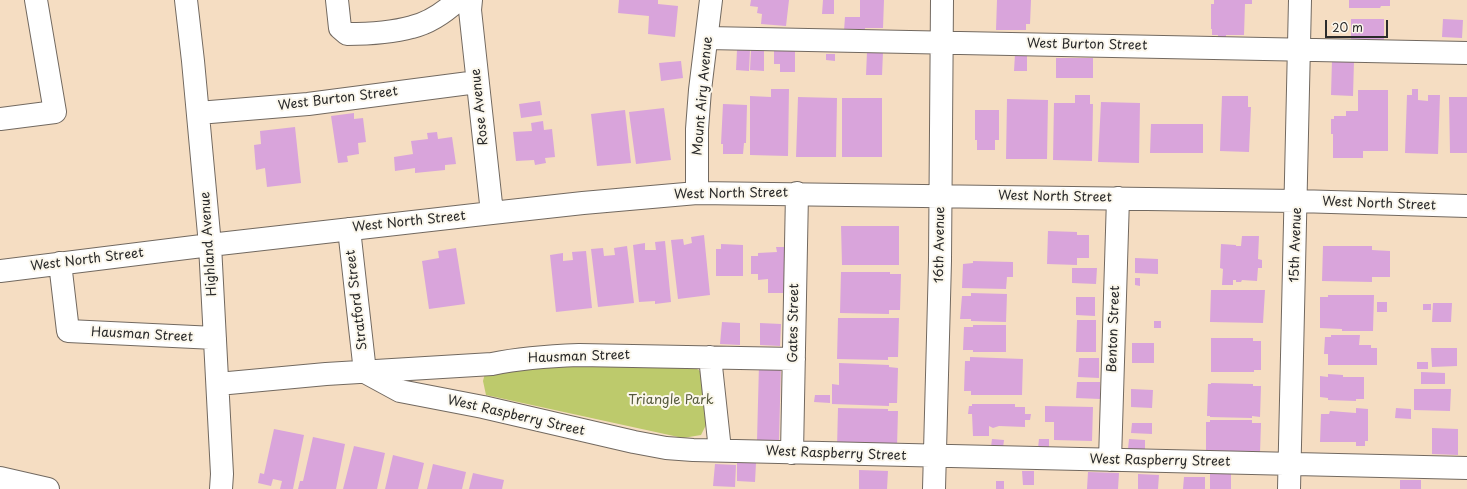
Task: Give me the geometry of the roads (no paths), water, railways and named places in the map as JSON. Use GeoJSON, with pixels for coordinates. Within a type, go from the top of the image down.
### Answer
{"type":"FeatureCollection","features":[{"type":"Feature","properties":{"kind":"street"},"geometry":{"type":"LineString","coordinates":[[0,119],[55,112],[36,0]]}},
{"type":"Feature","properties":{"kind":"street","name":"Highland Avenue"},"geometry":{"type":"LineString","coordinates":[[186,0],[210,245],[218,384],[222,474],[221,489]]}},
{"type":"Feature","properties":{"kind":"street"},"geometry":{"type":"LineString","coordinates":[[337,0],[340,28],[347,34],[365,34],[412,27],[429,20],[448,9],[458,0]]}},
{"type":"Feature","properties":{"kind":"street","name":"Rose Avenue"},"geometry":{"type":"LineString","coordinates":[[471,0],[470,10],[477,82],[492,213]]}},
{"type":"Feature","properties":{"kind":"street","name":"Mount Airy Avenue"},"geometry":{"type":"LineString","coordinates":[[697,193],[700,90],[712,0]]}},
{"type":"Feature","properties":{"kind":"street","name":"16th Avenue"},"geometry":{"type":"LineString","coordinates":[[934,489],[940,196],[942,0]]}},
{"type":"Feature","properties":{"kind":"street","name":"15th Avenue"},"geometry":{"type":"LineString","coordinates":[[1289,489],[1297,201],[1300,0]]}},
{"type":"Feature","properties":{"kind":"street","name":"West Burton Street"},"geometry":{"type":"LineString","coordinates":[[707,38],[942,43],[1086,44],[1467,53]]}},
{"type":"Feature","properties":{"kind":"street","name":"West Burton Street"},"geometry":{"type":"LineString","coordinates":[[198,113],[308,104],[477,82]]}},
{"type":"Feature","properties":{"kind":"street","name":"West North Street"},"geometry":{"type":"LineString","coordinates":[[0,271],[349,229],[584,203],[697,193],[797,193],[1297,201],[1467,206]]}},
{"type":"Feature","properties":{"kind":"street","name":"Gates Street"},"geometry":{"type":"LineString","coordinates":[[792,453],[797,193]]}},
{"type":"Feature","properties":{"kind":"street","name":"Benton Street"},"geometry":{"type":"LineString","coordinates":[[1110,460],[1118,198]]}},
{"type":"Feature","properties":{"kind":"street","name":"Stratford Street"},"geometry":{"type":"LineString","coordinates":[[349,229],[365,372]]}},
{"type":"Feature","properties":{"kind":"street","name":"Hausman Street"},"geometry":{"type":"LineString","coordinates":[[60,264],[68,331],[215,338]]}},
{"type":"Feature","properties":{"kind":"street","name":"Hausman Street"},"geometry":{"type":"LineString","coordinates":[[365,372],[492,364],[545,356],[579,355],[794,359]]}},
{"type":"Feature","properties":{"kind":"street"},"geometry":{"type":"LineString","coordinates":[[710,357],[720,450]]}},
{"type":"Feature","properties":{"kind":"street"},"geometry":{"type":"LineString","coordinates":[[218,384],[365,372]]}},
{"type":"Feature","properties":{"kind":"street","name":"West Raspberry Street"},"geometry":{"type":"LineString","coordinates":[[365,372],[400,391],[483,407],[666,448],[935,457],[1290,463],[1467,468]]}},
{"type":"Feature","properties":{"kind":"street"},"geometry":{"type":"LineString","coordinates":[[0,478],[48,489]]}},
{"type":"Feature","properties":{"kind":"park label","name":"Triangle Park"},"geometry":{"type":"Point","coordinates":[671,400]}}]}
